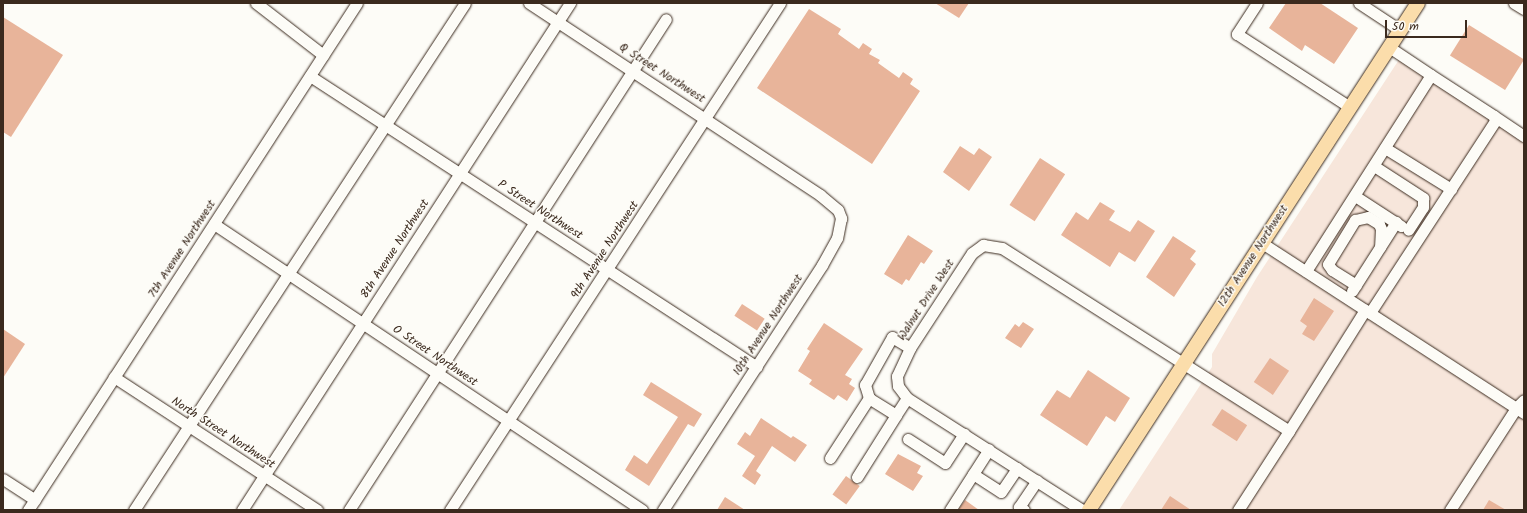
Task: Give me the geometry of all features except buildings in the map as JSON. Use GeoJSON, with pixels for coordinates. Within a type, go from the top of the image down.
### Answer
{"type":"FeatureCollection","features":[{"type":"Feature","properties":{"kind":"main road","name":"12th Avenue Northwest"},"geometry":{"type":"LineString","coordinates":[[1089,510],[1418,3]]}},
{"type":"Feature","properties":{"kind":"street"},"geometry":{"type":"LineString","coordinates":[[256,3],[323,56]]}},
{"type":"Feature","properties":{"kind":"street","name":"7th Avenue Northwest"},"geometry":{"type":"LineString","coordinates":[[28,510],[357,3]]}},
{"type":"Feature","properties":{"kind":"street"},"geometry":{"type":"LineString","coordinates":[[134,510],[465,3]]}},
{"type":"Feature","properties":{"kind":"street","name":"Q Street Northwest"},"geometry":{"type":"LineString","coordinates":[[529,3],[780,168]]}},
{"type":"Feature","properties":{"kind":"street","name":"8th Avenue Northwest"},"geometry":{"type":"LineString","coordinates":[[242,510],[570,3]]}},
{"type":"Feature","properties":{"kind":"street","name":"9th Avenue Northwest"},"geometry":{"type":"LineString","coordinates":[[450,510],[780,3]]}},
{"type":"Feature","properties":{"kind":"street"},"geometry":{"type":"LineString","coordinates":[[1257,3],[1237,34],[1350,107]]}},
{"type":"Feature","properties":{"kind":"street"},"geometry":{"type":"LineString","coordinates":[[1359,3],[1400,30]]}},
{"type":"Feature","properties":{"kind":"street"},"geometry":{"type":"LineString","coordinates":[[1514,3],[1524,9]]}},
{"type":"Feature","properties":{"kind":"street"},"geometry":{"type":"LineString","coordinates":[[349,510],[666,19]]}},
{"type":"Feature","properties":{"kind":"street"},"geometry":{"type":"LineString","coordinates":[[1389,47],[1524,136]]}},
{"type":"Feature","properties":{"kind":"street"},"geometry":{"type":"LineString","coordinates":[[1306,271],[1431,75]]}},
{"type":"Feature","properties":{"kind":"street","name":"P Street Northwest"},"geometry":{"type":"LineString","coordinates":[[310,76],[757,367]]}},
{"type":"Feature","properties":{"kind":"street"},"geometry":{"type":"LineString","coordinates":[[1238,510],[1367,311],[1422,234],[1493,126],[1494,116]]}},
{"type":"Feature","properties":{"kind":"street"},"geometry":{"type":"LineString","coordinates":[[1385,148],[1451,189]]}},
{"type":"Feature","properties":{"kind":"street"},"geometry":{"type":"LineString","coordinates":[[1374,166],[1423,198],[1423,207],[1408,230]]}},
{"type":"Feature","properties":{"kind":"street","name":"10th Avenue Northwest"},"geometry":{"type":"LineString","coordinates":[[663,510],[822,265],[841,227],[838,210],[831,203],[780,168]]}},
{"type":"Feature","properties":{"kind":"street"},"geometry":{"type":"LineString","coordinates":[[1355,196],[1408,230],[1422,234]]}},
{"type":"Feature","properties":{"kind":"street"},"geometry":{"type":"LineString","coordinates":[[1356,285],[1332,270],[1328,264],[1355,220],[1368,217],[1379,224],[1381,229],[1380,247]]}},
{"type":"Feature","properties":{"kind":"street"},"geometry":{"type":"LineString","coordinates":[[1347,298],[1396,222]]}},
{"type":"Feature","properties":{"kind":"street","name":"O Street Northwest"},"geometry":{"type":"LineString","coordinates":[[214,224],[642,510]]}},
{"type":"Feature","properties":{"kind":"street"},"geometry":{"type":"LineString","coordinates":[[1262,243],[1520,411]]}},
{"type":"Feature","properties":{"kind":"street","name":"Walnut Drive West"},"geometry":{"type":"LineString","coordinates":[[1082,510],[907,398],[898,386],[897,376],[910,348],[972,253],[983,245],[992,245],[1002,248],[1289,432]]}},
{"type":"Feature","properties":{"kind":"street"},"geometry":{"type":"LineString","coordinates":[[896,415],[869,398],[865,385],[867,377],[892,337],[910,348]]}},
{"type":"Feature","properties":{"kind":"street","name":"North Street Northwest"},"geometry":{"type":"LineString","coordinates":[[114,377],[317,510]]}},
{"type":"Feature","properties":{"kind":"street"},"geometry":{"type":"LineString","coordinates":[[830,458],[869,398]]}},
{"type":"Feature","properties":{"kind":"street"},"geometry":{"type":"LineString","coordinates":[[857,477],[907,398]]}},
{"type":"Feature","properties":{"kind":"street"},"geometry":{"type":"LineString","coordinates":[[1450,510],[1520,411],[1524,400]]}},
{"type":"Feature","properties":{"kind":"street"},"geometry":{"type":"LineString","coordinates":[[908,439],[945,463],[964,434]]}},
{"type":"Feature","properties":{"kind":"street"},"geometry":{"type":"LineString","coordinates":[[950,510],[988,450]]}},
{"type":"Feature","properties":{"kind":"street"},"geometry":{"type":"LineString","coordinates":[[973,474],[1001,492],[1017,468]]}},
{"type":"Feature","properties":{"kind":"street"},"geometry":{"type":"LineString","coordinates":[[3,479],[35,500]]}},
{"type":"Feature","properties":{"kind":"street"},"geometry":{"type":"LineString","coordinates":[[1019,509],[1037,480]]}},
{"type":"Feature","properties":{"kind":"shaded area"},"geometry":{"type":"Polygon","coordinates":[[[1404,52],[1524,131],[1524,510],[1119,510],[1212,367],[1212,354],[1257,277],[1404,52]]]}}]}
